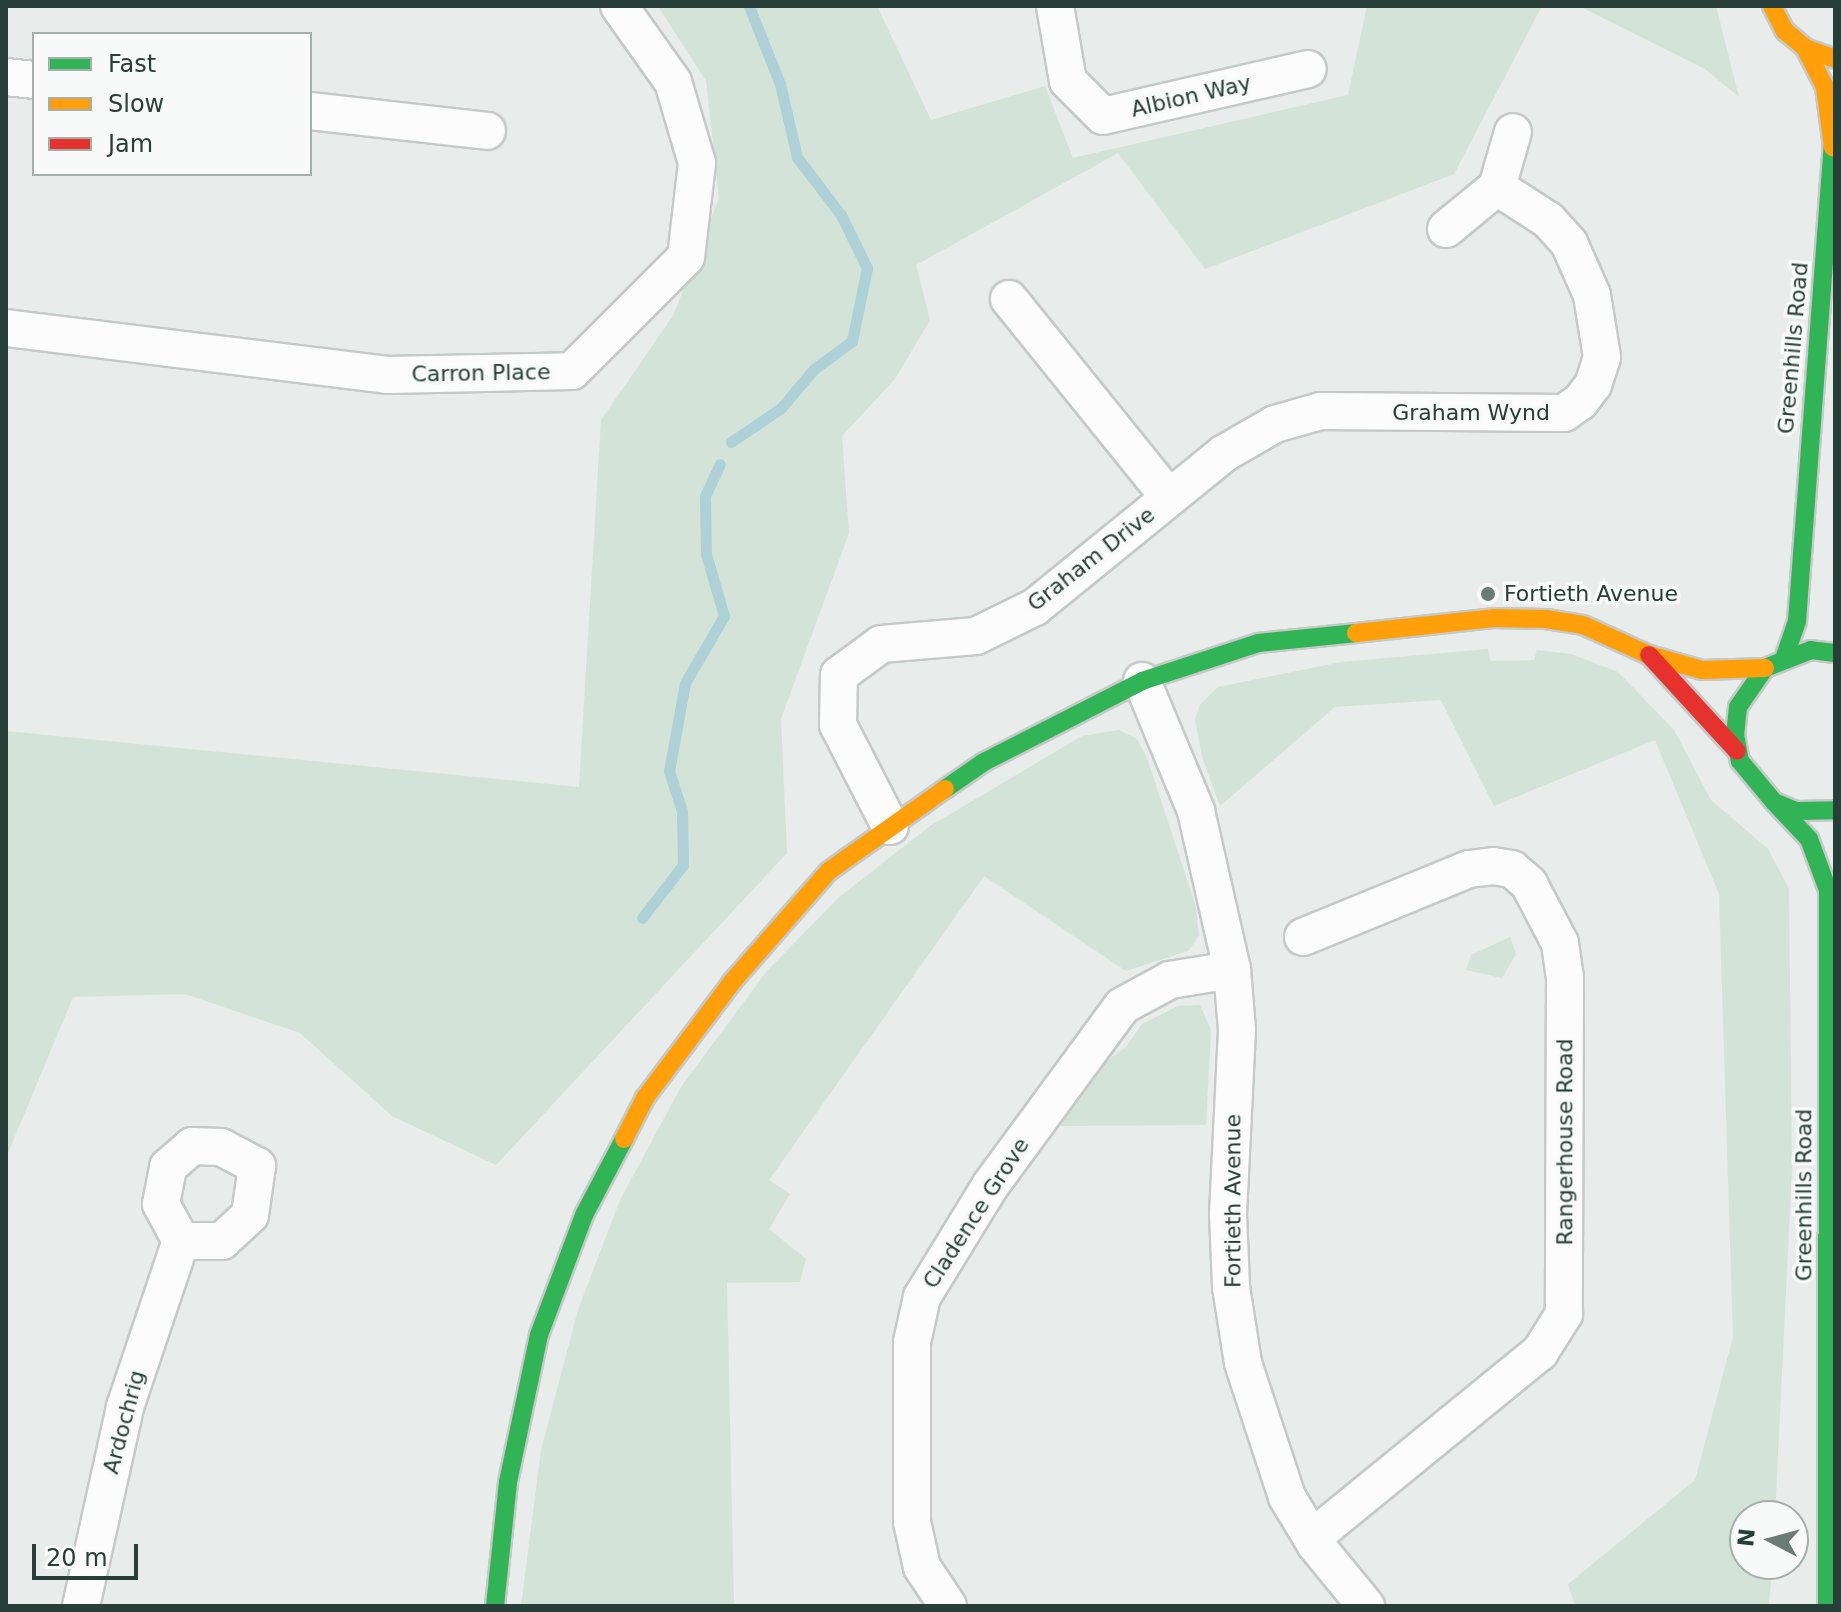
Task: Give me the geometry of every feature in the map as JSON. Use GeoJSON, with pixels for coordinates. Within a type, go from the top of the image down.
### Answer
{"type":"FeatureCollection","features":[{"type":"Feature","properties":{"kind":"street","name":"Carron Place"},"geometry":{"type":"LineString","coordinates":[[6,328],[387,375],[572,371],[686,257],[697,163],[673,82],[619,6]]}},
{"type":"Feature","properties":{"kind":"street","name":"Albion Way"},"geometry":{"type":"LineString","coordinates":[[1055,6],[1068,81],[1103,116],[1308,69]]}},
{"type":"Feature","properties":{"kind":"street"},"geometry":{"type":"LineString","coordinates":[[1772,6],[1785,31],[1805,48],[1835,58]]}},
{"type":"Feature","properties":{"kind":"street","name":"Greenhills Road"},"geometry":{"type":"LineString","coordinates":[[1785,656],[1797,621],[1834,153],[1825,87],[1805,48]]}},
{"type":"Feature","properties":{"kind":"street"},"geometry":{"type":"LineString","coordinates":[[6,77],[32,80]]}},
{"type":"Feature","properties":{"kind":"street"},"geometry":{"type":"LineString","coordinates":[[312,111],[487,131]]}},
{"type":"Feature","properties":{"kind":"street"},"geometry":{"type":"LineString","coordinates":[[1446,229],[1497,187],[1513,132]]}},
{"type":"Feature","properties":{"kind":"street","name":"Graham Wynd"},"geometry":{"type":"LineString","coordinates":[[1169,497],[1223,454],[1275,424],[1321,411],[1564,413],[1580,402],[1593,385],[1602,357],[1592,295],[1569,243],[1548,220],[1497,187]]}},
{"type":"Feature","properties":{"kind":"street","name":"Graham Drive"},"geometry":{"type":"LineString","coordinates":[[890,826],[838,725],[839,675],[881,644],[976,636],[1035,607],[1169,497],[1009,299]]}},
{"type":"Feature","properties":{"kind":"street"},"geometry":{"type":"LineString","coordinates":[[495,1606],[508,1482],[539,1335],[584,1215],[645,1098],[732,982],[829,871],[984,762],[1142,681],[1258,643],[1493,618],[1583,625],[1649,655],[1702,670],[1765,668]]}},
{"type":"Feature","properties":{"kind":"street"},"geometry":{"type":"LineString","coordinates":[[1737,751],[1738,707],[1765,668],[1785,656],[1811,650],[1835,653]]}},
{"type":"Feature","properties":{"kind":"street","name":"Greenhills Road"},"geometry":{"type":"LineString","coordinates":[[1649,655],[1737,751],[1754,784],[1809,839],[1828,890],[1827,1606]]}},
{"type":"Feature","properties":{"kind":"street","name":"Fortieth Avenue"},"geometry":{"type":"LineString","coordinates":[[1142,681],[1196,811],[1232,970],[1237,1030],[1228,1214],[1231,1287],[1261,1430],[1287,1497],[1312,1538],[1366,1606]]}},
{"type":"Feature","properties":{"kind":"street"},"geometry":{"type":"LineString","coordinates":[[1774,802],[1796,811],[1835,810]]}},
{"type":"Feature","properties":{"kind":"street","name":"Rangerhouse Road"},"geometry":{"type":"LineString","coordinates":[[1303,937],[1469,869],[1502,868],[1529,884],[1547,911],[1560,943],[1565,977],[1564,1314],[1540,1352],[1312,1538]]}},
{"type":"Feature","properties":{"kind":"street","name":"Cladence Grove"},"geometry":{"type":"LineString","coordinates":[[948,1606],[922,1567],[912,1522],[912,1342],[922,1297],[990,1186],[1122,1006],[1170,980],[1232,970]]}},
{"type":"Feature","properties":{"kind":"street","name":"Ardochrig"},"geometry":{"type":"LineString","coordinates":[[81,1606],[125,1407],[181,1241]]}},
{"type":"Feature","properties":{"kind":"green space"},"geometry":{"type":"Polygon","coordinates":[[[658,6],[877,6],[931,120],[1045,86],[1073,158],[1348,95],[1367,6],[1542,6],[1454,174],[1205,269],[1118,153],[916,265],[930,320],[895,379],[842,436],[849,533],[781,719],[787,853],[496,1165],[392,1116],[300,1033],[185,994],[73,997],[6,1158],[6,731],[579,787],[601,420],[673,316],[719,198],[706,81],[658,6]]]}},
{"type":"Feature","properties":{"kind":"green space"},"geometry":{"type":"Polygon","coordinates":[[[1579,6],[1716,6],[1739,97],[1705,69],[1579,6]]]}},
{"type":"Feature","properties":{"kind":"green space"},"geometry":{"type":"Polygon","coordinates":[[[1488,649],[1491,661],[1534,660],[1537,650],[1571,654],[1618,672],[1674,730],[1711,800],[1768,849],[1789,889],[1792,1169],[1776,1500],[1729,1500],[1729,1580],[1771,1580],[1769,1606],[1575,1606],[1568,1584],[1695,1480],[1733,1337],[1719,894],[1655,740],[1494,806],[1441,700],[1335,707],[1220,806],[1202,757],[1195,719],[1200,705],[1218,687],[1341,662],[1488,649]]]}},
{"type":"Feature","properties":{"kind":"green space"},"geometry":{"type":"Polygon","coordinates":[[[1119,730],[1137,739],[1147,758],[1196,907],[1199,936],[1188,951],[1126,971],[984,876],[769,1180],[790,1194],[769,1229],[806,1259],[800,1282],[727,1283],[734,1604],[867,1606],[521,1606],[541,1450],[578,1310],[620,1200],[681,1087],[766,972],[838,898],[930,826],[1082,736],[1119,730]]]}},
{"type":"Feature","properties":{"kind":"green space"},"geometry":{"type":"Polygon","coordinates":[[[1510,937],[1516,954],[1502,978],[1466,970],[1471,955],[1510,937]]]}},
{"type":"Feature","properties":{"kind":"green space"},"geometry":{"type":"Polygon","coordinates":[[[1200,1005],[1211,1030],[1206,1125],[1058,1126],[1096,1068],[1125,1048],[1142,1024],[1178,1006],[1200,1005]]]}},
{"type":"Feature","properties":{"kind":"waterway"},"geometry":{"type":"LineString","coordinates":[[731,442],[781,408],[814,369],[852,341],[867,268],[841,215],[797,157],[780,84],[749,6]]}},
{"type":"Feature","properties":{"kind":"waterway"},"geometry":{"type":"LineString","coordinates":[[642,918],[683,865],[682,811],[669,771],[685,683],[724,616],[706,554],[705,496],[720,464]]}},
{"type":"Feature","properties":{"kind":"traffic: fast"},"geometry":{"type":"LineString","coordinates":[[1785,656],[1797,621],[1833,147]]}},
{"type":"Feature","properties":{"kind":"traffic: fast"},"geometry":{"type":"LineString","coordinates":[[945,789],[984,762],[1142,681],[1258,643],[1356,633]]}},
{"type":"Feature","properties":{"kind":"traffic: fast"},"geometry":{"type":"LineString","coordinates":[[1835,653],[1811,650],[1765,668],[1738,707],[1735,734],[1740,761],[1774,802],[1796,811],[1835,810]]}},
{"type":"Feature","properties":{"kind":"traffic: fast"},"geometry":{"type":"LineString","coordinates":[[1774,802],[1809,839],[1828,890],[1827,1606]]}},
{"type":"Feature","properties":{"kind":"traffic: fast"},"geometry":{"type":"LineString","coordinates":[[495,1606],[508,1482],[539,1335],[584,1215],[624,1139]]}},
{"type":"Feature","properties":{"kind":"traffic: slow"},"geometry":{"type":"LineString","coordinates":[[1772,6],[1785,31],[1805,48],[1833,58]]}},
{"type":"Feature","properties":{"kind":"traffic: slow"},"geometry":{"type":"LineString","coordinates":[[1805,48],[1825,87],[1833,147]]}},
{"type":"Feature","properties":{"kind":"traffic: slow"},"geometry":{"type":"LineString","coordinates":[[1356,633],[1493,618],[1546,619],[1583,625],[1649,655],[1702,670],[1765,668]]}},
{"type":"Feature","properties":{"kind":"traffic: slow"},"geometry":{"type":"LineString","coordinates":[[624,1139],[645,1098],[732,982],[829,871],[945,789]]}},
{"type":"Feature","properties":{"kind":"traffic: jam"},"geometry":{"type":"LineString","coordinates":[[1649,655],[1737,751]]}},
{"type":"Feature","properties":{"kind":"place","name":"Fortieth Avenue"},"geometry":{"type":"Point","coordinates":[1488,594]}}]}
